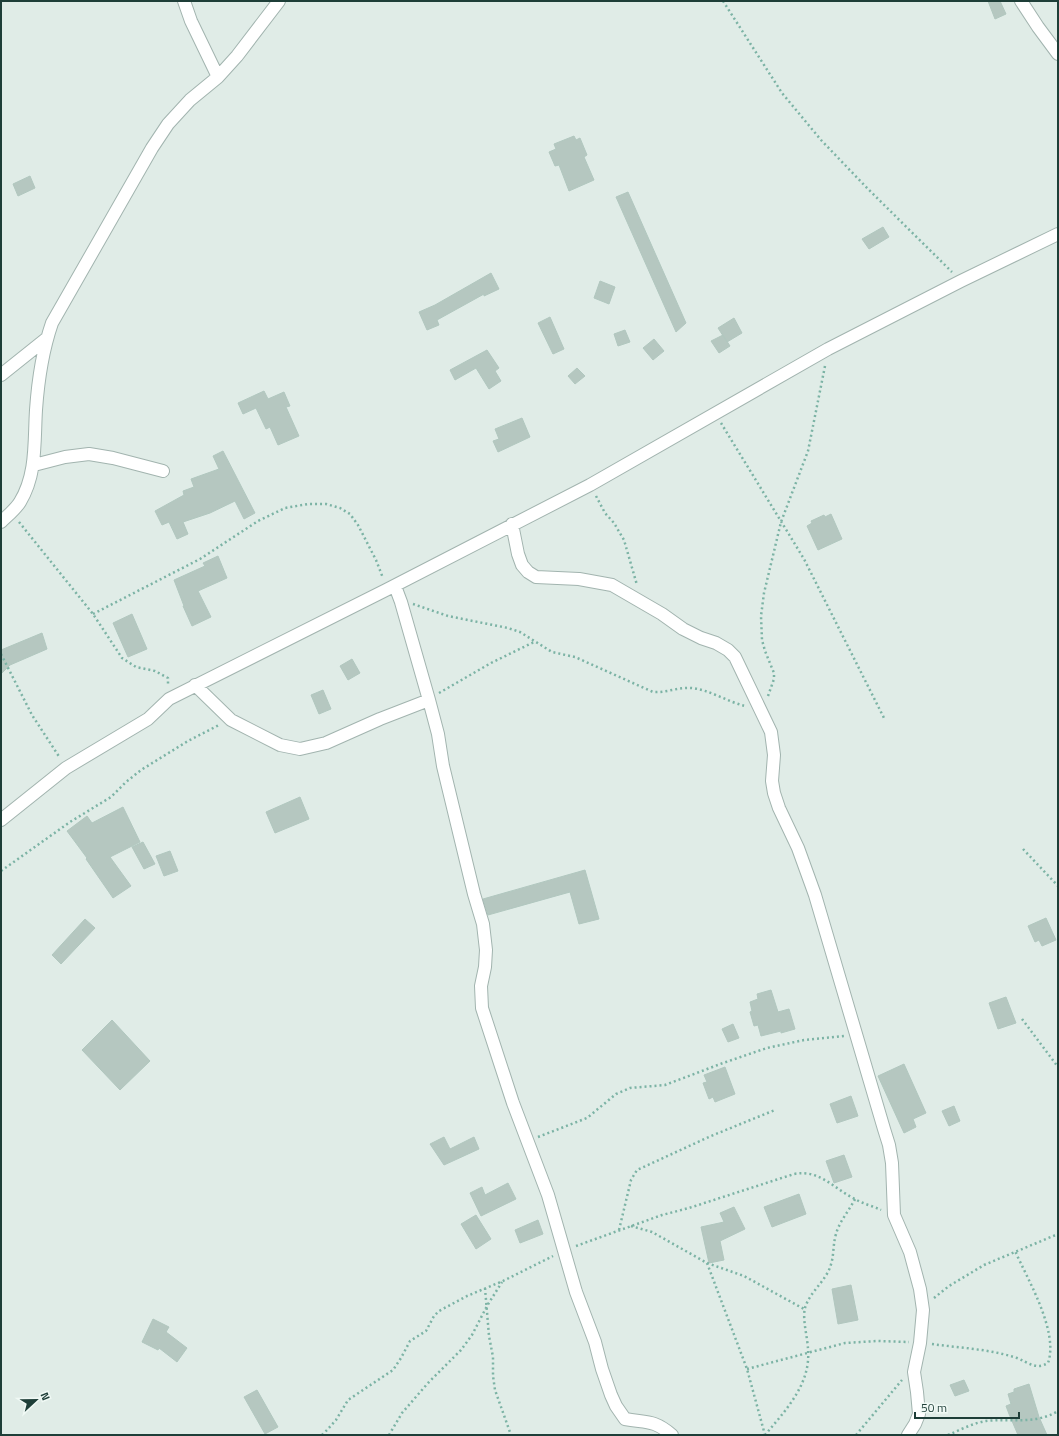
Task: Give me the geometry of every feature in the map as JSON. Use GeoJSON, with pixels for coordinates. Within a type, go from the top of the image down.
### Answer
{"type":"FeatureCollection","features":[{"type":"Feature","properties":{"kind":"street"},"geometry":{"type":"LineString","coordinates":[[184,1],[191,21],[218,77]]}},
{"type":"Feature","properties":{"kind":"street"},"geometry":{"type":"LineString","coordinates":[[1,522],[20,503],[34,465],[41,364],[46,339],[52,324],[152,148],[168,124],[190,100],[218,77],[237,56],[279,1]]}},
{"type":"Feature","properties":{"kind":"street"},"geometry":{"type":"LineString","coordinates":[[1021,1],[1058,54]]}},
{"type":"Feature","properties":{"kind":"street"},"geometry":{"type":"LineString","coordinates":[[1,820],[66,768],[148,719],[169,698],[390,588],[590,485],[828,349],[961,281],[1058,234]]}},
{"type":"Feature","properties":{"kind":"street"},"geometry":{"type":"LineString","coordinates":[[1,375],[46,339]]}},
{"type":"Feature","properties":{"kind":"street"},"geometry":{"type":"LineString","coordinates":[[34,465],[65,457],[89,454],[113,458],[163,471]]}},
{"type":"Feature","properties":{"kind":"street"},"geometry":{"type":"LineString","coordinates":[[512,524],[518,554],[522,565],[528,572],[536,577],[562,578],[612,585],[642,604],[662,614],[682,629],[728,650],[735,657],[760,712],[771,732],[774,755],[772,781],[774,793],[779,808],[798,848],[814,896],[889,1145],[892,1163],[894,1214],[910,1252],[920,1289],[922,1310],[920,1343],[914,1372],[919,1414],[908,1435]]}},
{"type":"Feature","properties":{"kind":"street"},"geometry":{"type":"LineString","coordinates":[[390,588],[401,602],[438,734],[443,766],[474,894],[483,924],[486,950],[485,967],[481,986],[482,1008],[513,1103],[548,1195],[576,1292],[595,1342],[602,1369],[616,1406],[625,1418],[650,1422],[660,1426],[672,1435]]}},
{"type":"Feature","properties":{"kind":"street"},"geometry":{"type":"LineString","coordinates":[[195,684],[232,720],[280,745],[300,749],[326,743],[380,719],[429,700]]}},
{"type":"Feature","properties":{"kind":"path"},"geometry":{"type":"LineString","coordinates":[[723,1],[782,93],[821,140],[961,281]]}},
{"type":"Feature","properties":{"kind":"path"},"geometry":{"type":"LineString","coordinates":[[401,602],[415,604],[448,616],[508,628],[520,632],[552,652],[576,657],[653,692],[684,688],[695,689],[760,712],[771,688],[774,673],[762,640],[761,630],[764,593],[781,522],[808,451],[828,349]]}},
{"type":"Feature","properties":{"kind":"path"},"geometry":{"type":"LineString","coordinates":[[715,413],[804,559],[884,718]]}},
{"type":"Feature","properties":{"kind":"path"},"geometry":{"type":"LineString","coordinates":[[590,485],[605,513],[614,523],[624,540],[642,604]]}},
{"type":"Feature","properties":{"kind":"path"},"geometry":{"type":"LineString","coordinates":[[93,614],[200,559],[258,522],[285,508],[308,504],[326,504],[340,508],[350,514],[358,525],[390,588]]}},
{"type":"Feature","properties":{"kind":"path"},"geometry":{"type":"LineString","coordinates":[[10,513],[93,614],[122,658],[136,667],[155,671],[168,678],[169,698]]}},
{"type":"Feature","properties":{"kind":"path"},"geometry":{"type":"LineString","coordinates":[[429,700],[476,671],[534,642]]}},
{"type":"Feature","properties":{"kind":"path"},"geometry":{"type":"LineString","coordinates":[[1,654],[32,715],[66,768]]}},
{"type":"Feature","properties":{"kind":"path"},"geometry":{"type":"LineString","coordinates":[[1,871],[70,822],[111,797],[141,770],[195,737],[232,720]]}},
{"type":"Feature","properties":{"kind":"path"},"geometry":{"type":"LineString","coordinates":[[1022,849],[1058,886]]}},
{"type":"Feature","properties":{"kind":"path"},"geometry":{"type":"LineString","coordinates":[[1022,1019],[1058,1067]]}},
{"type":"Feature","properties":{"kind":"path"},"geometry":{"type":"LineString","coordinates":[[528,1141],[555,1129],[575,1124],[587,1118],[616,1094],[630,1088],[665,1085],[767,1048],[804,1040],[855,1035]]}},
{"type":"Feature","properties":{"kind":"path"},"geometry":{"type":"LineString","coordinates":[[619,1230],[631,1180],[636,1170],[711,1136],[775,1110]]}},
{"type":"Feature","properties":{"kind":"path"},"geometry":{"type":"LineString","coordinates":[[322,1435],[336,1420],[348,1400],[393,1370],[410,1341],[426,1331],[434,1316],[439,1311],[564,1250],[662,1214],[689,1208],[803,1172],[814,1174],[855,1199],[894,1214]]}},
{"type":"Feature","properties":{"kind":"path"},"geometry":{"type":"LineString","coordinates":[[765,1435],[800,1388],[804,1379],[809,1352],[804,1309],[814,1290],[827,1274],[834,1254],[838,1229],[855,1199]]}},
{"type":"Feature","properties":{"kind":"path"},"geometry":{"type":"LineString","coordinates":[[631,1226],[652,1232],[707,1263],[744,1276],[804,1309]]}},
{"type":"Feature","properties":{"kind":"path"},"geometry":{"type":"LineString","coordinates":[[922,1310],[937,1295],[949,1286],[984,1265],[1058,1234]]}},
{"type":"Feature","properties":{"kind":"path"},"geometry":{"type":"LineString","coordinates":[[747,1369],[845,1343],[877,1341],[920,1343],[989,1351],[1017,1358],[1037,1367],[1043,1366],[1048,1363],[1051,1356],[1050,1335],[1043,1314],[1015,1252]]}},
{"type":"Feature","properties":{"kind":"path"},"geometry":{"type":"LineString","coordinates":[[707,1263],[747,1369],[765,1435]]}},
{"type":"Feature","properties":{"kind":"path"},"geometry":{"type":"LineString","coordinates":[[389,1435],[402,1413],[428,1383],[461,1350],[472,1335],[502,1281]]}},
{"type":"Feature","properties":{"kind":"path"},"geometry":{"type":"LineString","coordinates":[[485,1288],[493,1357],[495,1390],[511,1435]]}},
{"type":"Feature","properties":{"kind":"path"},"geometry":{"type":"LineString","coordinates":[[856,1435],[903,1379],[914,1372]]}},
{"type":"Feature","properties":{"kind":"path"},"geometry":{"type":"LineString","coordinates":[[948,1435],[984,1421],[1031,1421],[1050,1416],[1058,1411]]}},
{"type":"Feature","properties":{"kind":"building"},"geometry":{"type":"Polygon","coordinates":[[[988,1],[1000,1],[1006,14],[995,19],[988,1]]]}},
{"type":"Feature","properties":{"kind":"building"},"geometry":{"type":"Polygon","coordinates":[[[574,136],[576,140],[580,138],[587,155],[584,157],[594,180],[569,191],[559,165],[555,166],[549,152],[556,149],[554,144],[574,136]]]}},
{"type":"Feature","properties":{"kind":"building"},"geometry":{"type":"Polygon","coordinates":[[[30,176],[35,188],[18,196],[13,184],[30,176]]]}},
{"type":"Feature","properties":{"kind":"building"},"geometry":{"type":"Polygon","coordinates":[[[628,192],[686,323],[676,332],[616,197],[628,192]]]}},
{"type":"Feature","properties":{"kind":"building"},"geometry":{"type":"Polygon","coordinates":[[[883,227],[889,237],[869,249],[862,239],[883,227]]]}},
{"type":"Feature","properties":{"kind":"building"},"geometry":{"type":"Polygon","coordinates":[[[491,273],[499,289],[484,296],[484,294],[437,320],[439,325],[427,330],[419,312],[435,305],[491,273]]]}},
{"type":"Feature","properties":{"kind":"building"},"geometry":{"type":"Polygon","coordinates":[[[600,281],[615,287],[609,304],[594,298],[600,281]]]}},
{"type":"Feature","properties":{"kind":"building"},"geometry":{"type":"Polygon","coordinates":[[[550,317],[564,349],[553,354],[538,323],[550,317]]]}},
{"type":"Feature","properties":{"kind":"building"},"geometry":{"type":"Polygon","coordinates":[[[734,318],[742,333],[727,342],[718,328],[734,318]]]}},
{"type":"Feature","properties":{"kind":"building"},"geometry":{"type":"Polygon","coordinates":[[[625,330],[630,342],[618,346],[614,334],[625,330]]]}},
{"type":"Feature","properties":{"kind":"building"},"geometry":{"type":"Polygon","coordinates":[[[723,335],[730,346],[719,353],[711,341],[723,335]]]}},
{"type":"Feature","properties":{"kind":"building"},"geometry":{"type":"Polygon","coordinates":[[[654,339],[664,351],[653,360],[643,348],[654,339]]]}},
{"type":"Feature","properties":{"kind":"building"},"geometry":{"type":"Polygon","coordinates":[[[487,350],[499,368],[495,371],[501,381],[489,389],[476,368],[455,380],[450,370],[487,350]]]}},
{"type":"Feature","properties":{"kind":"building"},"geometry":{"type":"Polygon","coordinates":[[[577,368],[585,376],[575,384],[568,376],[577,368]]]}},
{"type":"Feature","properties":{"kind":"building"},"geometry":{"type":"Polygon","coordinates":[[[264,391],[268,399],[284,392],[290,406],[286,407],[299,436],[278,445],[270,427],[266,429],[256,408],[243,414],[238,403],[264,391]]]}},
{"type":"Feature","properties":{"kind":"building"},"geometry":{"type":"Polygon","coordinates":[[[522,418],[530,437],[498,452],[493,441],[499,439],[495,429],[522,418]]]}},
{"type":"Feature","properties":{"kind":"building"},"geometry":{"type":"Polygon","coordinates":[[[223,451],[255,513],[244,519],[235,501],[210,513],[183,522],[188,534],[177,539],[169,522],[162,525],[155,511],[184,495],[183,491],[194,487],[191,479],[219,469],[213,456],[223,451]]]}},
{"type":"Feature","properties":{"kind":"building"},"geometry":{"type":"Polygon","coordinates":[[[831,514],[842,539],[818,550],[807,526],[812,523],[811,521],[824,515],[825,517],[831,514]]]}},
{"type":"Feature","properties":{"kind":"building"},"geometry":{"type":"Polygon","coordinates":[[[218,556],[227,578],[198,591],[211,617],[192,626],[174,580],[205,566],[203,563],[218,556]]]}},
{"type":"Feature","properties":{"kind":"building"},"geometry":{"type":"Polygon","coordinates":[[[132,614],[147,649],[128,657],[113,623],[132,614]]]}},
{"type":"Feature","properties":{"kind":"building"},"geometry":{"type":"Polygon","coordinates":[[[42,633],[47,649],[10,665],[1,674],[1,650],[42,633]]]}},
{"type":"Feature","properties":{"kind":"building"},"geometry":{"type":"Polygon","coordinates":[[[352,659],[360,673],[348,680],[340,666],[352,659]]]}},
{"type":"Feature","properties":{"kind":"building"},"geometry":{"type":"Polygon","coordinates":[[[323,690],[331,709],[319,714],[311,695],[323,690]]]}},
{"type":"Feature","properties":{"kind":"building"},"geometry":{"type":"Polygon","coordinates":[[[300,797],[309,819],[275,833],[266,812],[300,797]]]}},
{"type":"Feature","properties":{"kind":"building"},"geometry":{"type":"Polygon","coordinates":[[[123,807],[140,842],[110,857],[131,886],[113,898],[86,859],[87,858],[67,831],[87,816],[92,823],[123,807]]]}},
{"type":"Feature","properties":{"kind":"building"},"geometry":{"type":"Polygon","coordinates":[[[143,842],[155,864],[144,869],[132,847],[143,842]]]}},
{"type":"Feature","properties":{"kind":"building"},"geometry":{"type":"Polygon","coordinates":[[[170,851],[178,871],[164,876],[156,856],[170,851]]]}},
{"type":"Feature","properties":{"kind":"building"},"geometry":{"type":"Polygon","coordinates":[[[585,870],[599,919],[579,924],[570,892],[488,915],[483,899],[585,870]]]}},
{"type":"Feature","properties":{"kind":"building"},"geometry":{"type":"Polygon","coordinates":[[[1046,918],[1056,940],[1042,946],[1039,940],[1035,942],[1028,926],[1046,918]]]}},
{"type":"Feature","properties":{"kind":"building"},"geometry":{"type":"Polygon","coordinates":[[[85,919],[95,928],[61,964],[52,955],[85,919]]]}},
{"type":"Feature","properties":{"kind":"building"},"geometry":{"type":"Polygon","coordinates":[[[771,990],[778,1012],[789,1009],[795,1029],[761,1036],[758,1025],[754,1026],[750,1012],[752,1011],[750,1002],[758,999],[757,994],[771,990]]]}},
{"type":"Feature","properties":{"kind":"building"},"geometry":{"type":"Polygon","coordinates":[[[1006,997],[1016,1023],[998,1029],[989,1003],[1006,997]]]}},
{"type":"Feature","properties":{"kind":"building"},"geometry":{"type":"Polygon","coordinates":[[[112,1020],[150,1061],[120,1090],[82,1050],[112,1020]]]}},
{"type":"Feature","properties":{"kind":"building"},"geometry":{"type":"Polygon","coordinates":[[[733,1024],[739,1038],[728,1042],[722,1029],[733,1024]]]}},
{"type":"Feature","properties":{"kind":"building"},"geometry":{"type":"Polygon","coordinates":[[[904,1064],[926,1113],[913,1119],[916,1127],[904,1133],[878,1076],[904,1064]]]}},
{"type":"Feature","properties":{"kind":"building"},"geometry":{"type":"Polygon","coordinates":[[[725,1067],[735,1094],[715,1102],[713,1097],[709,1099],[703,1083],[707,1082],[704,1075],[725,1067]]]}},
{"type":"Feature","properties":{"kind":"building"},"geometry":{"type":"Polygon","coordinates":[[[851,1096],[858,1116],[837,1123],[830,1104],[851,1096]]]}},
{"type":"Feature","properties":{"kind":"building"},"geometry":{"type":"Polygon","coordinates":[[[954,1106],[960,1121],[949,1126],[942,1111],[954,1106]]]}},
{"type":"Feature","properties":{"kind":"building"},"geometry":{"type":"Polygon","coordinates":[[[444,1137],[450,1149],[474,1137],[479,1149],[444,1165],[430,1144],[444,1137]]]}},
{"type":"Feature","properties":{"kind":"building"},"geometry":{"type":"Polygon","coordinates":[[[844,1155],[852,1177],[834,1183],[826,1161],[844,1155]]]}},
{"type":"Feature","properties":{"kind":"building"},"geometry":{"type":"Polygon","coordinates":[[[508,1183],[516,1199],[481,1216],[470,1193],[482,1187],[485,1195],[508,1183]]]}},
{"type":"Feature","properties":{"kind":"building"},"geometry":{"type":"Polygon","coordinates":[[[799,1194],[806,1214],[772,1227],[764,1207],[799,1194]]]}},
{"type":"Feature","properties":{"kind":"building"},"geometry":{"type":"Polygon","coordinates":[[[734,1207],[745,1229],[720,1241],[724,1260],[709,1263],[701,1227],[724,1222],[720,1213],[734,1207]]]}},
{"type":"Feature","properties":{"kind":"building"},"geometry":{"type":"Polygon","coordinates":[[[476,1215],[491,1239],[476,1249],[461,1224],[476,1215]]]}},
{"type":"Feature","properties":{"kind":"building"},"geometry":{"type":"Polygon","coordinates":[[[538,1220],[543,1234],[520,1243],[515,1230],[538,1220]]]}},
{"type":"Feature","properties":{"kind":"building"},"geometry":{"type":"Polygon","coordinates":[[[851,1285],[858,1320],[838,1324],[832,1289],[851,1285]]]}},
{"type":"Feature","properties":{"kind":"building"},"geometry":{"type":"Polygon","coordinates":[[[153,1319],[169,1327],[166,1332],[187,1348],[177,1362],[159,1348],[158,1350],[142,1342],[153,1319]]]}},
{"type":"Feature","properties":{"kind":"building"},"geometry":{"type":"Polygon","coordinates":[[[964,1380],[969,1391],[955,1396],[950,1385],[964,1380]]]}},
{"type":"Feature","properties":{"kind":"building"},"geometry":{"type":"Polygon","coordinates":[[[1029,1384],[1039,1417],[1047,1435],[1018,1435],[1006,1406],[1011,1404],[1008,1394],[1014,1392],[1014,1389],[1029,1384]]]}},
{"type":"Feature","properties":{"kind":"building"},"geometry":{"type":"Polygon","coordinates":[[[257,1390],[278,1427],[265,1434],[244,1397],[257,1390]]]}}]}
